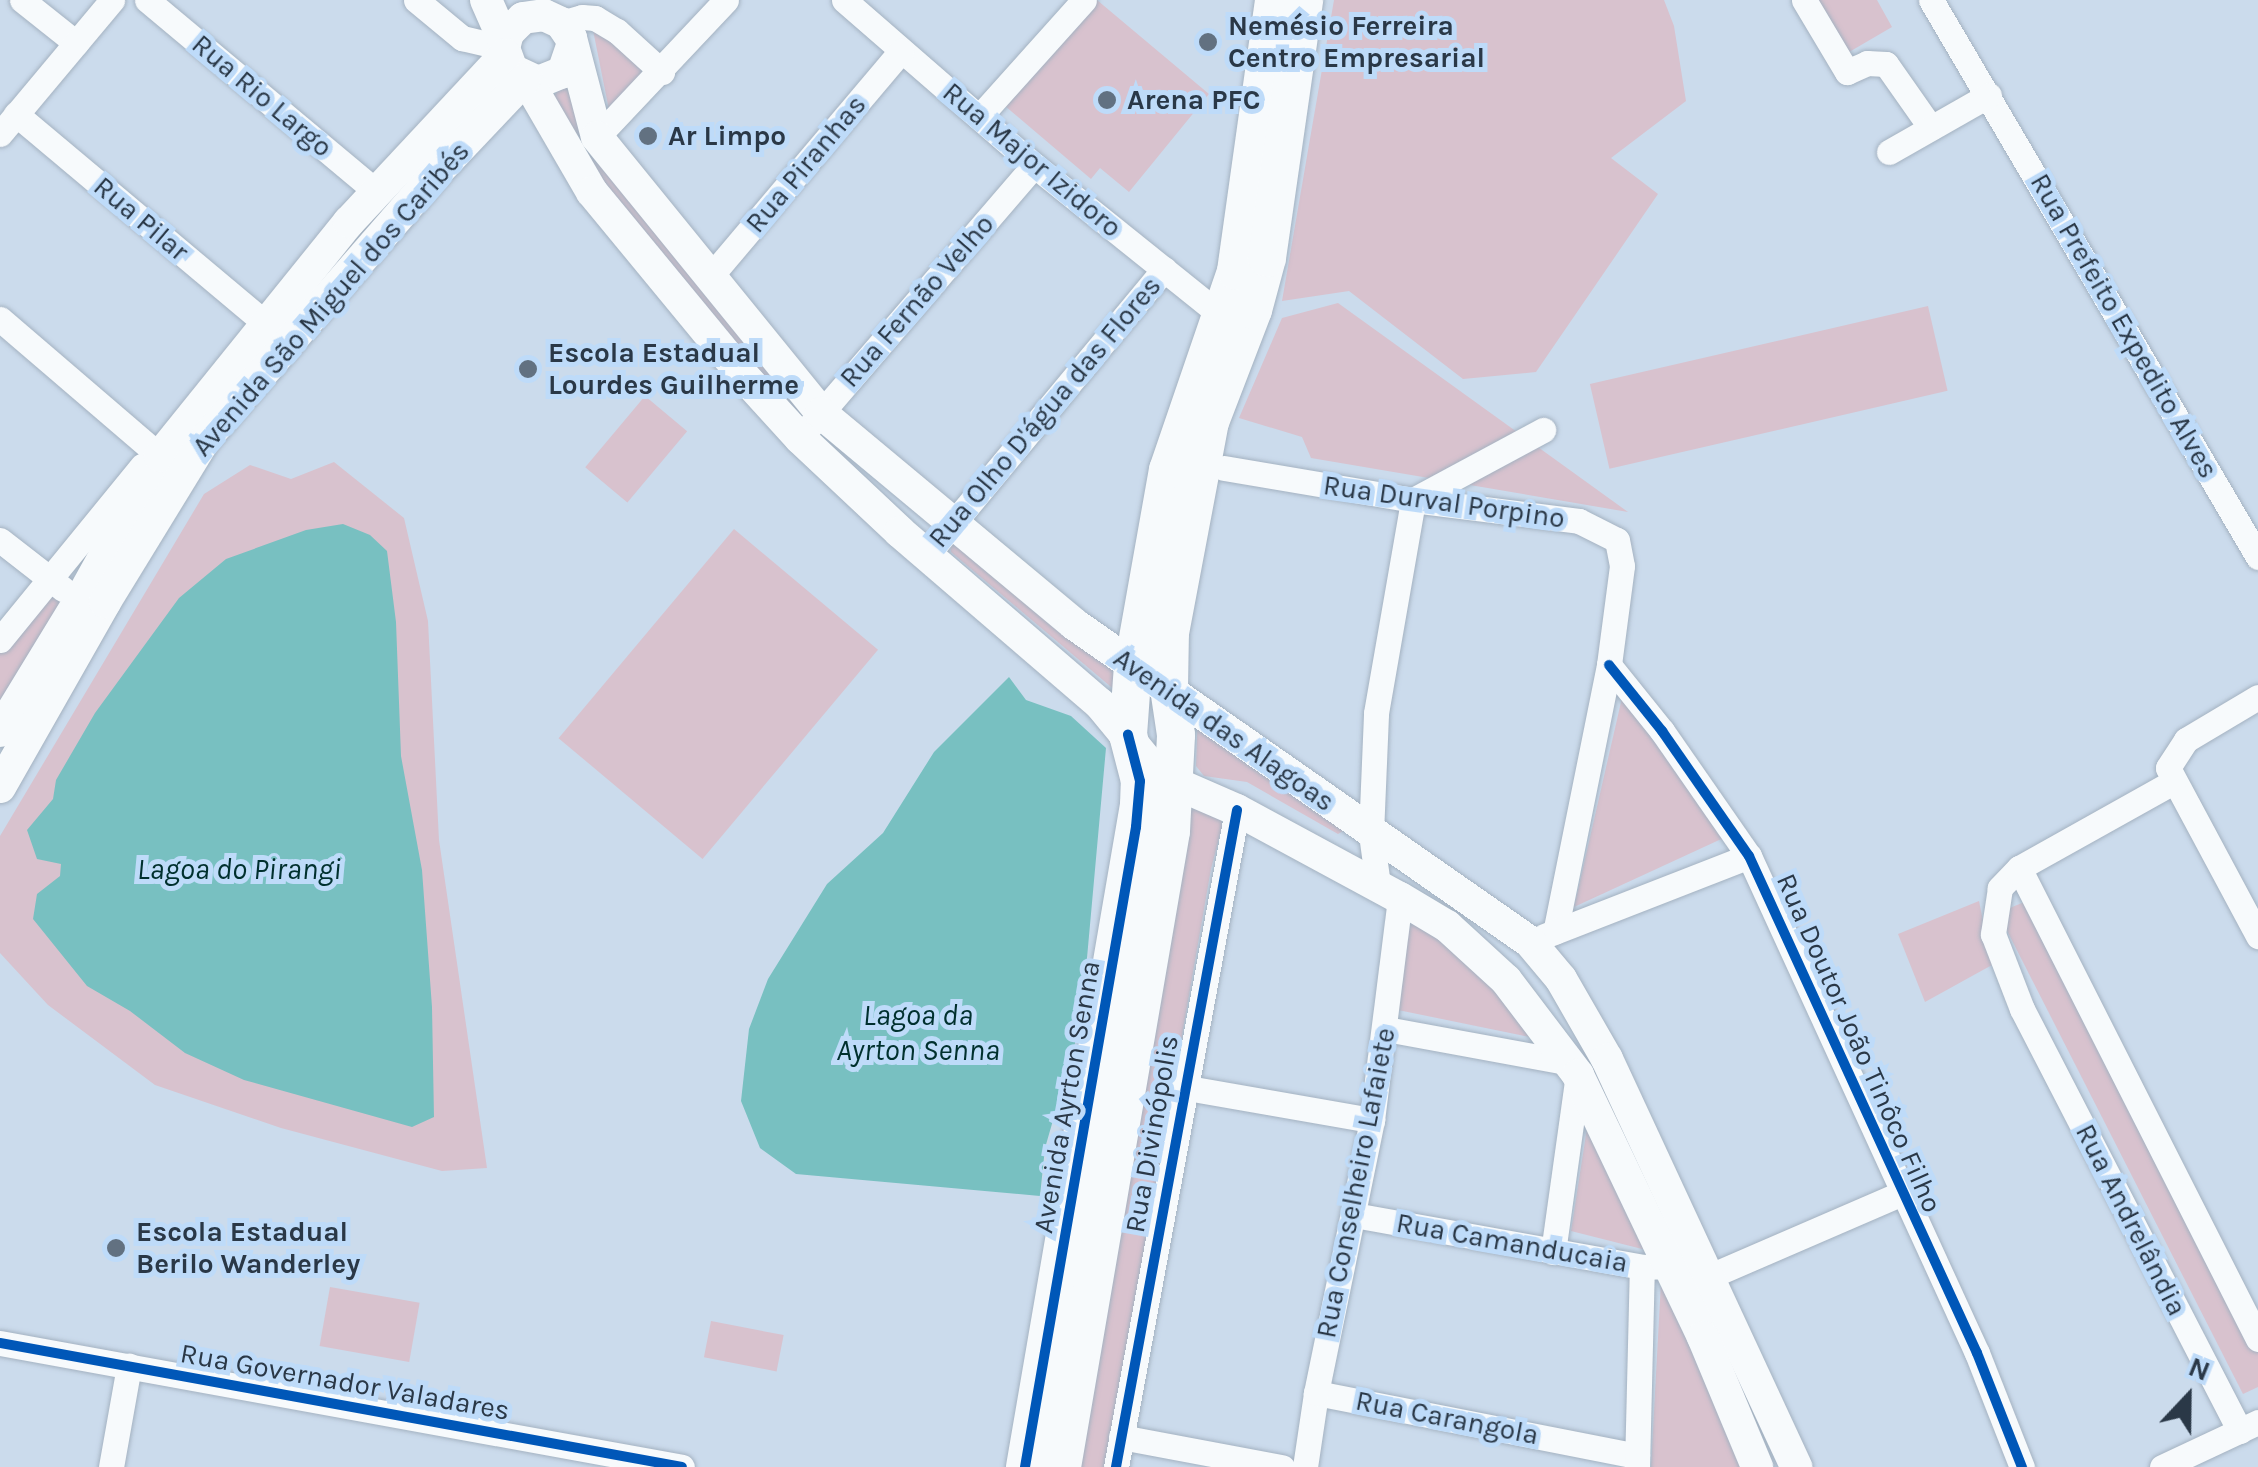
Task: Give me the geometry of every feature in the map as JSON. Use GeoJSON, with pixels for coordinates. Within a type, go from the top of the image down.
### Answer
{"type":"FeatureCollection","features":[{"type":"Feature","properties":{"kind":"main road","name":"Avenida das Alagoas"},"geometry":{"type":"LineString","coordinates":[[486,0],[513,61],[592,192],[800,438],[926,556],[1076,682],[1128,735],[1152,767],[1176,784],[1236,810],[1389,891],[1478,951],[1534,1013],[1574,1069],[1656,1266],[1757,1467]]}},
{"type":"Feature","properties":{"kind":"main road","name":"Avenida Ayrton Senna"},"geometry":{"type":"LineString","coordinates":[[1025,1467],[1136,828],[1140,781],[1128,735],[1133,666],[1168,470],[1236,271],[1295,2]]}},
{"type":"Feature","properties":{"kind":"main road","name":"Avenida Ayrton Senna"},"geometry":{"type":"LineString","coordinates":[[1062,1467],[1176,784],[1176,736],[1169,688],[1170,633],[1210,422],[1254,310],[1267,258],[1295,2]]}},
{"type":"Feature","properties":{"kind":"main road"},"geometry":{"type":"LineString","coordinates":[[523,18],[558,22],[563,72],[552,80],[513,61],[523,18]]}},
{"type":"Feature","properties":{"kind":"main road","name":"Avenida das Alagoas"},"geometry":{"type":"LineString","coordinates":[[558,22],[597,137],[821,412],[1041,598],[1133,666],[1371,834],[1543,937],[1561,979],[1608,1059],[1796,1467]]}},
{"type":"Feature","properties":{"kind":"main road","name":"Avenida São Miguel dos Caribés"},"geometry":{"type":"LineString","coordinates":[[0,731],[80,600],[157,453],[266,324],[333,268],[376,192],[513,61]]}},
{"type":"Feature","properties":{"kind":"main road","name":"Avenida São Miguel dos Caribés"},"geometry":{"type":"LineString","coordinates":[[4,773],[195,454],[333,268],[513,61]]}},
{"type":"Feature","properties":{"kind":"street"},"geometry":{"type":"LineString","coordinates":[[22,0],[76,43]]}},
{"type":"Feature","properties":{"kind":"street"},"geometry":{"type":"LineString","coordinates":[[8,124],[112,0]]}},
{"type":"Feature","properties":{"kind":"street","name":"Rua Rio Largo"},"geometry":{"type":"LineString","coordinates":[[147,0],[376,192]]}},
{"type":"Feature","properties":{"kind":"street"},"geometry":{"type":"LineString","coordinates":[[416,0],[462,38],[513,61]]}},
{"type":"Feature","properties":{"kind":"street"},"geometry":{"type":"LineString","coordinates":[[597,137],[726,0]]}},
{"type":"Feature","properties":{"kind":"street","name":"Rua Major Izidoro"},"geometry":{"type":"LineString","coordinates":[[844,0],[1034,165],[1222,317]]}},
{"type":"Feature","properties":{"kind":"street"},"geometry":{"type":"LineString","coordinates":[[978,117],[1084,0]]}},
{"type":"Feature","properties":{"kind":"street"},"geometry":{"type":"LineString","coordinates":[[1804,0],[1847,72],[1866,63],[1886,64],[1931,128]]}},
{"type":"Feature","properties":{"kind":"street","name":"Rua Prefeito Expedito Alves"},"geometry":{"type":"LineString","coordinates":[[1931,0],[2258,557]]}},
{"type":"Feature","properties":{"kind":"street"},"geometry":{"type":"LineString","coordinates":[[558,22],[595,18],[618,31],[662,72]]}},
{"type":"Feature","properties":{"kind":"street","name":"Rua Piranhas"},"geometry":{"type":"LineString","coordinates":[[710,277],[902,51]]}},
{"type":"Feature","properties":{"kind":"street"},"geometry":{"type":"LineString","coordinates":[[1889,152],[1988,95]]}},
{"type":"Feature","properties":{"kind":"street","name":"Rua Pilar"},"geometry":{"type":"LineString","coordinates":[[8,124],[266,324]]}},
{"type":"Feature","properties":{"kind":"street","name":"Rua Fernão Velho"},"geometry":{"type":"LineString","coordinates":[[800,438],[1034,165]]}},
{"type":"Feature","properties":{"kind":"street","name":"Rua Olho D'água das Flores"},"geometry":{"type":"LineString","coordinates":[[926,556],[1164,268]]}},
{"type":"Feature","properties":{"kind":"street"},"geometry":{"type":"LineString","coordinates":[[0,319],[157,453]]}},
{"type":"Feature","properties":{"kind":"street"},"geometry":{"type":"LineString","coordinates":[[1413,500],[1544,430]]}},
{"type":"Feature","properties":{"kind":"street","name":"Avenida São Miguel dos Caribés"},"geometry":{"type":"LineString","coordinates":[[0,640],[157,453]]}},
{"type":"Feature","properties":{"kind":"street","name":"Rua Durval Porpino"},"geometry":{"type":"LineString","coordinates":[[1224,468],[1594,526],[1610,534],[1622,550],[1609,665]]}},
{"type":"Feature","properties":{"kind":"street","name":"Rua Conselheiro Lafaiete"},"geometry":{"type":"LineString","coordinates":[[1305,1467],[1386,1030],[1389,891],[1371,834],[1376,713],[1413,500]]}},
{"type":"Feature","properties":{"kind":"street"},"geometry":{"type":"LineString","coordinates":[[0,540],[49,581],[80,600]]}},
{"type":"Feature","properties":{"kind":"street"},"geometry":{"type":"LineString","coordinates":[[1543,937],[1609,665]]}},
{"type":"Feature","properties":{"kind":"street","name":"Rua Doutor João Tinôco Filho"},"geometry":{"type":"LineString","coordinates":[[1609,665],[1662,732],[1749,856],[1977,1353],[2022,1467]]}},
{"type":"Feature","properties":{"kind":"street"},"geometry":{"type":"LineString","coordinates":[[2258,696],[2186,740],[2172,759],[2170,777],[2258,936]]}},
{"type":"Feature","properties":{"kind":"street"},"geometry":{"type":"LineString","coordinates":[[2170,777],[2019,868],[2258,1338]]}},
{"type":"Feature","properties":{"kind":"street","name":"Rua Divinópolis"},"geometry":{"type":"LineString","coordinates":[[1116,1467],[1182,1087],[1236,810]]}},
{"type":"Feature","properties":{"kind":"street"},"geometry":{"type":"LineString","coordinates":[[1347,868],[1371,834]]}},
{"type":"Feature","properties":{"kind":"street"},"geometry":{"type":"LineString","coordinates":[[1543,937],[1749,856]]}},
{"type":"Feature","properties":{"kind":"street","name":"Rua Andrelândia"},"geometry":{"type":"LineString","coordinates":[[2019,868],[2000,888],[1993,934],[2022,1009],[2249,1427]]}},
{"type":"Feature","properties":{"kind":"street"},"geometry":{"type":"LineString","coordinates":[[1386,1030],[1574,1069],[1553,1252]]}},
{"type":"Feature","properties":{"kind":"street"},"geometry":{"type":"LineString","coordinates":[[1182,1087],[1372,1120]]}},
{"type":"Feature","properties":{"kind":"street"},"geometry":{"type":"LineString","coordinates":[[1708,1277],[1902,1193]]}},
{"type":"Feature","properties":{"kind":"street","name":"Rua Camanducaia"},"geometry":{"type":"LineString","coordinates":[[1354,1215],[1553,1252],[1656,1266]]}},
{"type":"Feature","properties":{"kind":"street"},"geometry":{"type":"LineString","coordinates":[[1637,1461],[1656,1266]]}},
{"type":"Feature","properties":{"kind":"street","name":"Rua Governador Valadares"},"geometry":{"type":"LineString","coordinates":[[0,1343],[571,1457],[682,1467]]}},
{"type":"Feature","properties":{"kind":"street"},"geometry":{"type":"LineString","coordinates":[[111,1467],[129,1366]]}},
{"type":"Feature","properties":{"kind":"street","name":"Rua Carangola"},"geometry":{"type":"LineString","coordinates":[[1316,1392],[1637,1461]]}},
{"type":"Feature","properties":{"kind":"street"},"geometry":{"type":"LineString","coordinates":[[2162,1467],[2249,1427]]}},
{"type":"Feature","properties":{"kind":"street"},"geometry":{"type":"LineString","coordinates":[[1121,1437],[1282,1467]]}},
{"type":"Feature","properties":{"kind":"shaded area","name":"Arena PFC"},"geometry":{"type":"Polygon","coordinates":[[[1097,0],[1209,94],[1129,192],[1100,168],[1091,179],[1005,106],[1097,0]]]}},
{"type":"Feature","properties":{"kind":"shaded area"},"geometry":{"type":"Polygon","coordinates":[[[1334,0],[1664,0],[1674,26],[1686,101],[1611,158],[1658,194],[1536,372],[1463,379],[1349,291],[1282,301],[1334,0]]]}},
{"type":"Feature","properties":{"kind":"shaded area"},"geometry":{"type":"Polygon","coordinates":[[[1813,0],[1877,0],[1892,27],[1844,55],[1813,0]]]}},
{"type":"Feature","properties":{"kind":"shaded area"},"geometry":{"type":"Polygon","coordinates":[[[598,25],[649,71],[610,115],[593,30],[598,25]]]}},
{"type":"Feature","properties":{"kind":"shaded area"},"geometry":{"type":"Polygon","coordinates":[[[571,76],[805,418],[795,414],[543,108],[571,76]]]}},
{"type":"Feature","properties":{"kind":"shaded area"},"geometry":{"type":"Polygon","coordinates":[[[1338,303],[1628,512],[1311,458],[1302,437],[1239,418],[1282,318],[1338,303]]]}},
{"type":"Feature","properties":{"kind":"shaded area"},"geometry":{"type":"Polygon","coordinates":[[[1928,306],[1948,391],[1609,469],[1590,384],[1928,306]]]}},
{"type":"Feature","properties":{"kind":"shaded area"},"geometry":{"type":"Polygon","coordinates":[[[645,396],[687,431],[627,503],[585,467],[645,396]]]}},
{"type":"Feature","properties":{"kind":"shaded area","name":"Lagoa do Pirangi"},"geometry":{"type":"Polygon","coordinates":[[[334,462],[404,518],[428,621],[439,840],[487,1168],[442,1171],[281,1128],[155,1085],[48,1005],[0,953],[0,836],[204,494],[250,465],[291,479],[334,462]]]}},
{"type":"Feature","properties":{"kind":"shaded area"},"geometry":{"type":"Polygon","coordinates":[[[734,529],[878,650],[703,859],[559,738],[734,529]]]}},
{"type":"Feature","properties":{"kind":"shaded area"},"geometry":{"type":"Polygon","coordinates":[[[950,541],[1122,660],[1123,697],[951,552],[950,541]]]}},
{"type":"Feature","properties":{"kind":"shaded area"},"geometry":{"type":"Polygon","coordinates":[[[47,588],[63,601],[0,702],[0,649],[47,588]]]}},
{"type":"Feature","properties":{"kind":"shaded area"},"geometry":{"type":"Polygon","coordinates":[[[1624,689],[1730,835],[1574,907],[1624,689]]]}},
{"type":"Feature","properties":{"kind":"shaded area"},"geometry":{"type":"Polygon","coordinates":[[[1198,710],[1348,828],[1338,834],[1247,782],[1204,776],[1196,766],[1198,710]]]}},
{"type":"Feature","properties":{"kind":"shaded area"},"geometry":{"type":"Polygon","coordinates":[[[1191,801],[1221,807],[1222,827],[1211,869],[1107,1467],[1070,1467],[1191,801]]]}},
{"type":"Feature","properties":{"kind":"shaded area"},"geometry":{"type":"Polygon","coordinates":[[[2029,900],[2258,1343],[2258,1387],[2243,1394],[1998,913],[2029,900]]]}},
{"type":"Feature","properties":{"kind":"shaded area"},"geometry":{"type":"Polygon","coordinates":[[[1979,901],[1992,965],[1925,1002],[1898,934],[1979,901]]]}},
{"type":"Feature","properties":{"kind":"shaded area"},"geometry":{"type":"Polygon","coordinates":[[[1413,910],[1554,1042],[1393,1009],[1413,910]]]}},
{"type":"Feature","properties":{"kind":"shaded area"},"geometry":{"type":"Polygon","coordinates":[[[1589,1115],[1650,1251],[1571,1231],[1589,1115]]]}},
{"type":"Feature","properties":{"kind":"shaded area"},"geometry":{"type":"Polygon","coordinates":[[[1661,1282],[1755,1467],[1651,1467],[1661,1282]]]}},
{"type":"Feature","properties":{"kind":"shaded area"},"geometry":{"type":"Polygon","coordinates":[[[330,1287],[420,1303],[409,1362],[320,1346],[330,1287]]]}},
{"type":"Feature","properties":{"kind":"shaded area"},"geometry":{"type":"Polygon","coordinates":[[[711,1321],[784,1335],[777,1371],[704,1357],[711,1321]]]}},
{"type":"Feature","properties":{"kind":"water","name":"Lagoa do Pirangi"},"geometry":{"type":"Polygon","coordinates":[[[343,524],[370,535],[387,551],[396,622],[401,756],[422,870],[432,1007],[434,1117],[412,1127],[244,1080],[185,1053],[130,1011],[87,986],[33,919],[37,894],[60,876],[61,864],[37,859],[27,830],[53,799],[56,780],[95,713],[179,598],[226,559],[306,530],[343,524]]]}},
{"type":"Feature","properties":{"kind":"water","name":"Lagoa da Ayrton Senna"},"geometry":{"type":"Polygon","coordinates":[[[1009,677],[1026,700],[1071,716],[1106,748],[1086,969],[1075,1044],[1045,1148],[1040,1196],[796,1174],[760,1148],[741,1101],[749,1029],[768,979],[827,884],[883,833],[934,752],[1009,677]]]}},
{"type":"Feature","properties":{"kind":"cycle path"},"geometry":{"type":"LineString","coordinates":[[1609,665],[1662,731],[1749,856],[1977,1353],[2022,1467]]}},
{"type":"Feature","properties":{"kind":"cycle path"},"geometry":{"type":"LineString","coordinates":[[1025,1467],[1136,827],[1140,781],[1128,735]]}},
{"type":"Feature","properties":{"kind":"cycle path"},"geometry":{"type":"LineString","coordinates":[[1116,1467],[1237,810]]}},
{"type":"Feature","properties":{"kind":"cycle path"},"geometry":{"type":"LineString","coordinates":[[0,1343],[682,1467]]}},
{"type":"Feature","properties":{"kind":"place","name":"Nemésio Ferreira Centro Empresarial"},"geometry":{"type":"Point","coordinates":[1208,42]}},
{"type":"Feature","properties":{"kind":"place","name":"Arena PFC"},"geometry":{"type":"Point","coordinates":[1107,100]}},
{"type":"Feature","properties":{"kind":"place","name":"Ar Limpo"},"geometry":{"type":"Point","coordinates":[648,136]}},
{"type":"Feature","properties":{"kind":"place","name":"Escola Estadual Lourdes Guilherme"},"geometry":{"type":"Point","coordinates":[528,369]}},
{"type":"Feature","properties":{"kind":"place","name":"Escola Estadual Berilo Wanderley"},"geometry":{"type":"Point","coordinates":[116,1248]}}]}
